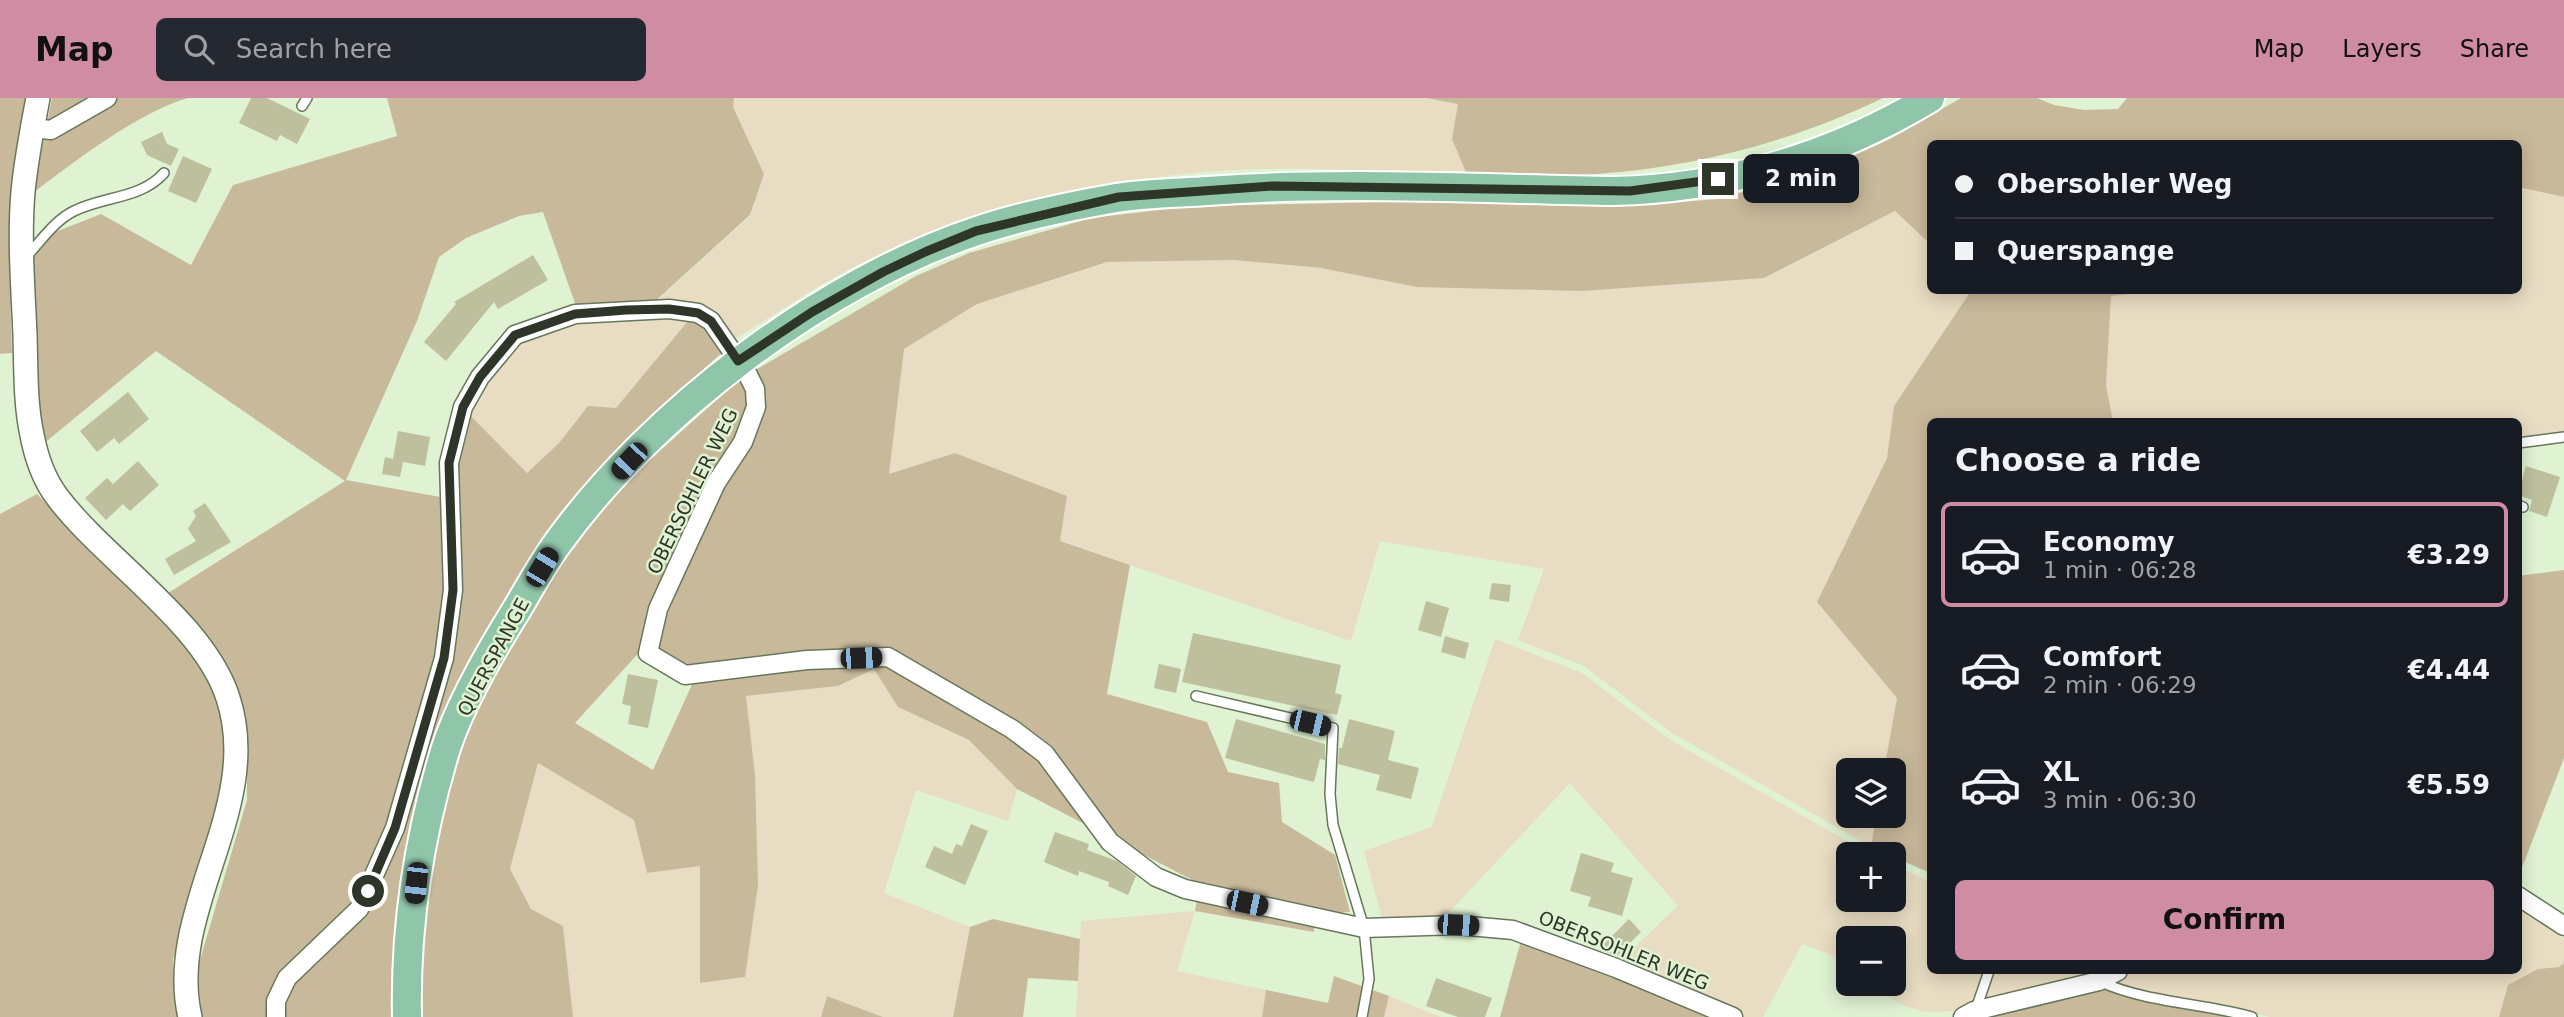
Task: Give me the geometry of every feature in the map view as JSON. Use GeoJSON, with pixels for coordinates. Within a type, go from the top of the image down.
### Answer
{"type":"FeatureCollection","features":[{"type":"Feature","properties":{"kind":"main road","name":"QUERSPANGE"},"geometry":{"type":"LineString","coordinates":[[407,1017],[406,976],[418,859],[446,748],[494,647],[555,547],[579,515],[646,443],[738,361],[812,312],[883,272],[976,231],[1119,197],[1273,186],[1613,191],[1665,188],[1735,176],[1827,151],[1882,126],[1930,98]]}},
{"type":"Feature","properties":{"kind":"street"},"geometry":{"type":"LineString","coordinates":[[38,98],[23,194],[22,261],[31,431],[40,465],[56,496],[75,518],[199,644],[228,696],[236,738],[232,799],[186,955],[184,990],[190,1017]]}},
{"type":"Feature","properties":{"kind":"street"},"geometry":{"type":"LineString","coordinates":[[32,128],[51,130],[107,98]]}},
{"type":"Feature","properties":{"kind":"street","name":"OBERSOHLER WEG"},"geometry":{"type":"LineString","coordinates":[[276,1017],[276,1001],[287,978],[359,909],[395,828],[444,658],[453,590],[449,463],[463,407],[480,377],[515,335],[575,314],[669,309],[698,313],[711,321],[755,389],[756,407],[744,442],[716,484],[658,609],[648,653],[685,675],[794,661],[888,657],[1012,729],[1045,754],[1110,842],[1156,877],[1185,889],[1364,928],[1458,925],[1513,930],[1581,954],[1733,1017]]}},
{"type":"Feature","properties":{"kind":"street"},"geometry":{"type":"LineString","coordinates":[[2522,899],[2564,926]]}},
{"type":"Feature","properties":{"kind":"street"},"geometry":{"type":"LineString","coordinates":[[1969,1014],[2099,981],[2112,974]]}},
{"type":"Feature","properties":{"kind":"lane"},"geometry":{"type":"LineString","coordinates":[[22,261],[62,218],[75,210],[154,184],[164,173]]}},
{"type":"Feature","properties":{"kind":"lane"},"geometry":{"type":"LineString","coordinates":[[2522,442],[2564,436]]}},
{"type":"Feature","properties":{"kind":"lane"},"geometry":{"type":"LineString","coordinates":[[1196,696],[1333,728],[1330,794],[1333,825],[1364,928],[1369,979],[1362,1017]]}},
{"type":"Feature","properties":{"kind":"lane"},"geometry":{"type":"LineString","coordinates":[[1969,1014],[1988,974]]}},
{"type":"Feature","properties":{"kind":"lane"},"geometry":{"type":"LineString","coordinates":[[2099,981],[2165,1000],[2216,1007],[2252,1017]]}},
{"type":"Feature","properties":{"kind":"shaded area"},"geometry":{"type":"Polygon","coordinates":[[[0,98],[27,98],[13,193],[10,257],[12,353],[0,354],[0,98]]]}},
{"type":"Feature","properties":{"kind":"shaded area"},"geometry":{"type":"Polygon","coordinates":[[[52,98],[188,98],[128,126],[33,193],[52,98]]]}},
{"type":"Feature","properties":{"kind":"shaded area"},"geometry":{"type":"Polygon","coordinates":[[[387,98],[734,98],[733,107],[764,174],[750,215],[651,305],[577,309],[543,212],[519,216],[466,238],[439,257],[417,321],[346,480],[446,498],[450,590],[440,658],[402,788],[354,906],[309,950],[273,1017],[202,1017],[197,970],[247,800],[247,738],[238,691],[209,639],[165,595],[345,481],[156,351],[42,445],[36,395],[30,242],[101,214],[191,265],[233,185],[397,136],[387,98]]]}},
{"type":"Feature","properties":{"kind":"shaded area"},"geometry":{"type":"Polygon","coordinates":[[[734,98],[1424,98],[1459,104],[1468,177],[1336,170],[1237,170],[1159,177],[1074,191],[991,213],[909,242],[815,288],[731,341],[717,317],[652,305],[750,216],[764,174],[733,107],[734,98]]]}},
{"type":"Feature","properties":{"kind":"shaded area"},"geometry":{"type":"Polygon","coordinates":[[[1426,98],[1883,98],[1779,139],[1744,150],[1671,165],[1580,175],[1468,177],[1452,139],[1458,104],[1426,98]]]}},
{"type":"Feature","properties":{"kind":"shaded area"},"geometry":{"type":"Polygon","coordinates":[[[1961,98],[2037,98],[2054,105],[2084,110],[2118,109],[2127,98],[2564,98],[2564,197],[2522,188],[2522,140],[1927,140],[1927,241],[1895,211],[1764,278],[1582,291],[1417,287],[1321,268],[1233,260],[1107,262],[977,304],[904,349],[889,474],[955,453],[1067,496],[1060,541],[1130,565],[1107,694],[1207,722],[1228,772],[1279,783],[1282,822],[1335,855],[1350,912],[1314,914],[1314,932],[1195,911],[1200,884],[1017,789],[969,740],[898,707],[874,669],[838,686],[746,696],[755,775],[758,885],[745,977],[700,983],[700,866],[647,873],[634,820],[538,763],[510,869],[531,909],[563,926],[573,1017],[415,1017],[418,936],[444,801],[461,749],[502,656],[562,551],[608,497],[739,380],[749,394],[750,407],[644,647],[575,723],[653,770],[695,678],[651,651],[663,610],[721,485],[750,443],[765,405],[752,372],[916,276],[969,253],[1091,218],[1193,206],[1437,201],[1630,206],[1718,199],[1822,170],[1892,138],[1961,98]]]}},
{"type":"Feature","properties":{"kind":"shaded area"},"geometry":{"type":"Polygon","coordinates":[[[2522,188],[2564,197],[2564,434],[2522,439],[2522,418],[2112,418],[2106,385],[2111,296],[2522,294],[2522,188]]]}},
{"type":"Feature","properties":{"kind":"shaded area"},"geometry":{"type":"Polygon","coordinates":[[[1895,211],[1927,241],[1927,294],[1969,294],[1894,406],[1887,458],[1817,602],[1897,698],[1886,758],[1836,758],[1836,827],[1672,733],[1584,666],[1518,640],[1544,569],[1380,541],[1351,641],[1060,541],[1067,496],[955,453],[889,474],[904,349],[977,304],[1107,262],[1233,260],[1321,268],[1764,278],[1895,211]]]}},
{"type":"Feature","properties":{"kind":"shaded area"},"geometry":{"type":"Polygon","coordinates":[[[1969,294],[2128,294],[2111,296],[2106,385],[2112,418],[1927,418],[1927,872],[1906,862],[1906,842],[1872,842],[1874,828],[1906,828],[1906,758],[1886,758],[1897,698],[1817,602],[1887,458],[1894,406],[1969,294]]]}},
{"type":"Feature","properties":{"kind":"shaded area"},"geometry":{"type":"Polygon","coordinates":[[[667,316],[688,321],[616,408],[588,406],[559,443],[527,473],[466,411],[519,337],[577,320],[667,316]]]}},
{"type":"Feature","properties":{"kind":"shaded area"},"geometry":{"type":"Polygon","coordinates":[[[688,321],[709,323],[726,349],[624,441],[543,541],[439,743],[405,856],[393,971],[394,1017],[283,1017],[282,1004],[292,982],[364,911],[450,657],[455,464],[466,411],[527,473],[559,443],[588,406],[616,408],[688,321]]]}},
{"type":"Feature","properties":{"kind":"shaded area"},"geometry":{"type":"Polygon","coordinates":[[[37,494],[189,649],[218,700],[227,738],[222,799],[173,959],[174,1001],[179,1017],[0,1017],[0,514],[37,494]]]}},
{"type":"Feature","properties":{"kind":"shaded area"},"geometry":{"type":"Polygon","coordinates":[[[2564,570],[2564,758],[2522,868],[2522,575],[2564,570]]]}},
{"type":"Feature","properties":{"kind":"shaded area"},"geometry":{"type":"Polygon","coordinates":[[[1495,639],[1582,673],[1672,741],[1849,842],[1836,842],[1836,912],[1906,912],[1906,871],[1927,881],[1927,974],[1984,974],[1973,1007],[1929,1012],[1906,1007],[1887,996],[1906,996],[1906,926],[1836,926],[1836,959],[1802,944],[1763,1017],[1739,1017],[1617,964],[1678,906],[1570,783],[1441,921],[1383,922],[1364,851],[1432,827],[1495,639]]]}},
{"type":"Feature","properties":{"kind":"shaded area"},"geometry":{"type":"Polygon","coordinates":[[[875,669],[898,707],[969,740],[1017,789],[1008,821],[916,790],[884,893],[970,927],[953,1017],[883,1017],[827,996],[821,1017],[573,1017],[563,926],[531,909],[510,869],[538,763],[634,820],[647,873],[700,865],[700,983],[745,977],[755,775],[745,696],[838,686],[875,669]]]}},
{"type":"Feature","properties":{"kind":"shaded area"},"geometry":{"type":"Polygon","coordinates":[[[1838,828],[1874,828],[1872,842],[1862,842],[1838,828]]]}},
{"type":"Feature","properties":{"kind":"shaded area"},"geometry":{"type":"Polygon","coordinates":[[[2522,909],[2564,939],[2564,963],[2559,967],[2538,969],[2499,1017],[2270,1017],[2215,1003],[2165,997],[2107,982],[2123,974],[2522,974],[2522,909]]]}},
{"type":"Feature","properties":{"kind":"shaded area"},"geometry":{"type":"Polygon","coordinates":[[[1195,911],[1177,971],[1266,990],[1262,1017],[1076,1017],[1081,921],[1195,911]]]}},
{"type":"Feature","properties":{"kind":"shaded area"},"geometry":{"type":"Polygon","coordinates":[[[993,919],[1080,939],[1078,981],[1028,978],[1023,1017],[953,1017],[970,927],[993,919]]]}},
{"type":"Feature","properties":{"kind":"shaded area"},"geometry":{"type":"Polygon","coordinates":[[[1522,937],[1628,984],[1642,981],[1727,1017],[1500,1017],[1522,937]]]}},
{"type":"Feature","properties":{"kind":"shaded area"},"geometry":{"type":"Polygon","coordinates":[[[2564,963],[2564,1017],[2499,1017],[2508,985],[2538,969],[2559,967],[2564,963]]]}},
{"type":"Feature","properties":{"kind":"shaded area"},"geometry":{"type":"Polygon","coordinates":[[[1993,974],[2096,974],[1981,1005],[1993,974]]]}},
{"type":"Feature","properties":{"kind":"shaded area"},"geometry":{"type":"Polygon","coordinates":[[[1334,976],[1389,996],[1384,1017],[1262,1017],[1266,990],[1328,1003],[1334,976]]]}},
{"type":"Feature","properties":{"kind":"shaded area"},"geometry":{"type":"Polygon","coordinates":[[[2102,987],[2240,1017],[1971,1017],[2102,987]]]}},
{"type":"Feature","properties":{"kind":"shaded area"},"geometry":{"type":"Polygon","coordinates":[[[827,996],[883,1017],[821,1017],[827,996]]]}},
{"type":"Feature","properties":{"kind":"shaded area"},"geometry":{"type":"Polygon","coordinates":[[[1389,996],[1441,1017],[1384,1017],[1389,996]]]}},
{"type":"Feature","properties":{"kind":"building"},"geometry":{"type":"Polygon","coordinates":[[[251,98],[267,98],[310,119],[297,144],[280,135],[277,141],[239,123],[251,98]]]}},
{"type":"Feature","properties":{"kind":"building"},"geometry":{"type":"Polygon","coordinates":[[[162,132],[167,144],[179,149],[171,166],[147,155],[141,142],[162,132]]]}},
{"type":"Feature","properties":{"kind":"building"},"geometry":{"type":"Polygon","coordinates":[[[183,156],[212,169],[196,203],[168,191],[183,156]]]}},
{"type":"Feature","properties":{"kind":"building"},"geometry":{"type":"Polygon","coordinates":[[[533,255],[548,280],[498,309],[494,302],[446,361],[424,342],[456,304],[454,302],[533,255]]]}},
{"type":"Feature","properties":{"kind":"building"},"geometry":{"type":"Polygon","coordinates":[[[128,392],[149,419],[119,444],[114,438],[97,452],[80,431],[128,392]]]}},
{"type":"Feature","properties":{"kind":"building"},"geometry":{"type":"Polygon","coordinates":[[[398,431],[430,437],[425,466],[403,462],[400,477],[382,474],[385,457],[393,459],[398,431]]]}},
{"type":"Feature","properties":{"kind":"building"},"geometry":{"type":"Polygon","coordinates":[[[138,461],[159,485],[130,511],[123,504],[106,520],[85,498],[107,478],[113,484],[138,461]]]}},
{"type":"Feature","properties":{"kind":"building"},"geometry":{"type":"Polygon","coordinates":[[[2526,466],[2560,477],[2547,517],[2529,511],[2532,500],[2522,496],[2526,466]]]}},
{"type":"Feature","properties":{"kind":"building"},"geometry":{"type":"Polygon","coordinates":[[[205,503],[231,542],[174,575],[165,559],[196,541],[188,529],[196,516],[193,511],[205,503]]]}},
{"type":"Feature","properties":{"kind":"building"},"geometry":{"type":"Polygon","coordinates":[[[1492,583],[1511,585],[1509,602],[1489,599],[1492,583]]]}},
{"type":"Feature","properties":{"kind":"building"},"geometry":{"type":"Polygon","coordinates":[[[1426,601],[1449,608],[1441,637],[1418,630],[1426,601]]]}},
{"type":"Feature","properties":{"kind":"building"},"geometry":{"type":"Polygon","coordinates":[[[1193,633],[1341,665],[1335,693],[1342,695],[1337,715],[1182,682],[1193,633]]]}},
{"type":"Feature","properties":{"kind":"building"},"geometry":{"type":"Polygon","coordinates":[[[1445,636],[1469,643],[1465,659],[1441,652],[1445,636]]]}},
{"type":"Feature","properties":{"kind":"building"},"geometry":{"type":"Polygon","coordinates":[[[1159,664],[1181,669],[1176,693],[1154,688],[1159,664]]]}},
{"type":"Feature","properties":{"kind":"building"},"geometry":{"type":"Polygon","coordinates":[[[628,674],[658,680],[648,728],[628,724],[631,706],[622,704],[628,674]]]}},
{"type":"Feature","properties":{"kind":"building"},"geometry":{"type":"Polygon","coordinates":[[[1236,719],[1325,744],[1325,760],[1320,759],[1314,782],[1225,758],[1236,719]]]}},
{"type":"Feature","properties":{"kind":"building"},"geometry":{"type":"Polygon","coordinates":[[[1349,719],[1395,731],[1388,760],[1419,768],[1411,799],[1376,790],[1380,775],[1338,764],[1339,748],[1342,748],[1349,719]]]}},
{"type":"Feature","properties":{"kind":"building"},"geometry":{"type":"Polygon","coordinates":[[[971,824],[988,831],[965,885],[925,867],[934,846],[952,854],[956,844],[962,846],[971,824]]]}},
{"type":"Feature","properties":{"kind":"building"},"geometry":{"type":"Polygon","coordinates":[[[1055,832],[1089,844],[1087,850],[1117,861],[1136,876],[1128,895],[1108,886],[1109,882],[1079,871],[1078,876],[1044,862],[1055,832]]]}},
{"type":"Feature","properties":{"kind":"building"},"geometry":{"type":"Polygon","coordinates":[[[1581,853],[1614,863],[1611,872],[1633,878],[1622,916],[1588,906],[1591,897],[1570,891],[1581,853]]]}},
{"type":"Feature","properties":{"kind":"building"},"geometry":{"type":"Polygon","coordinates":[[[1629,919],[1641,932],[1617,956],[1610,954],[1602,946],[1629,919]]]}},
{"type":"Feature","properties":{"kind":"building"},"geometry":{"type":"Polygon","coordinates":[[[1436,978],[1492,998],[1485,1017],[1458,1017],[1426,1006],[1436,978]]]}},
{"type":"Feature","properties":{"kind":"route"},"geometry":{"type":"LineString","coordinates":[[368,891],[395,828],[444,658],[453,590],[449,463],[463,407],[480,377],[515,335],[575,314],[626,310],[686,310],[711,321],[738,361],[812,312],[925,252],[976,231],[1119,197],[1273,186],[1630,191],[1718,179]]}}]}
